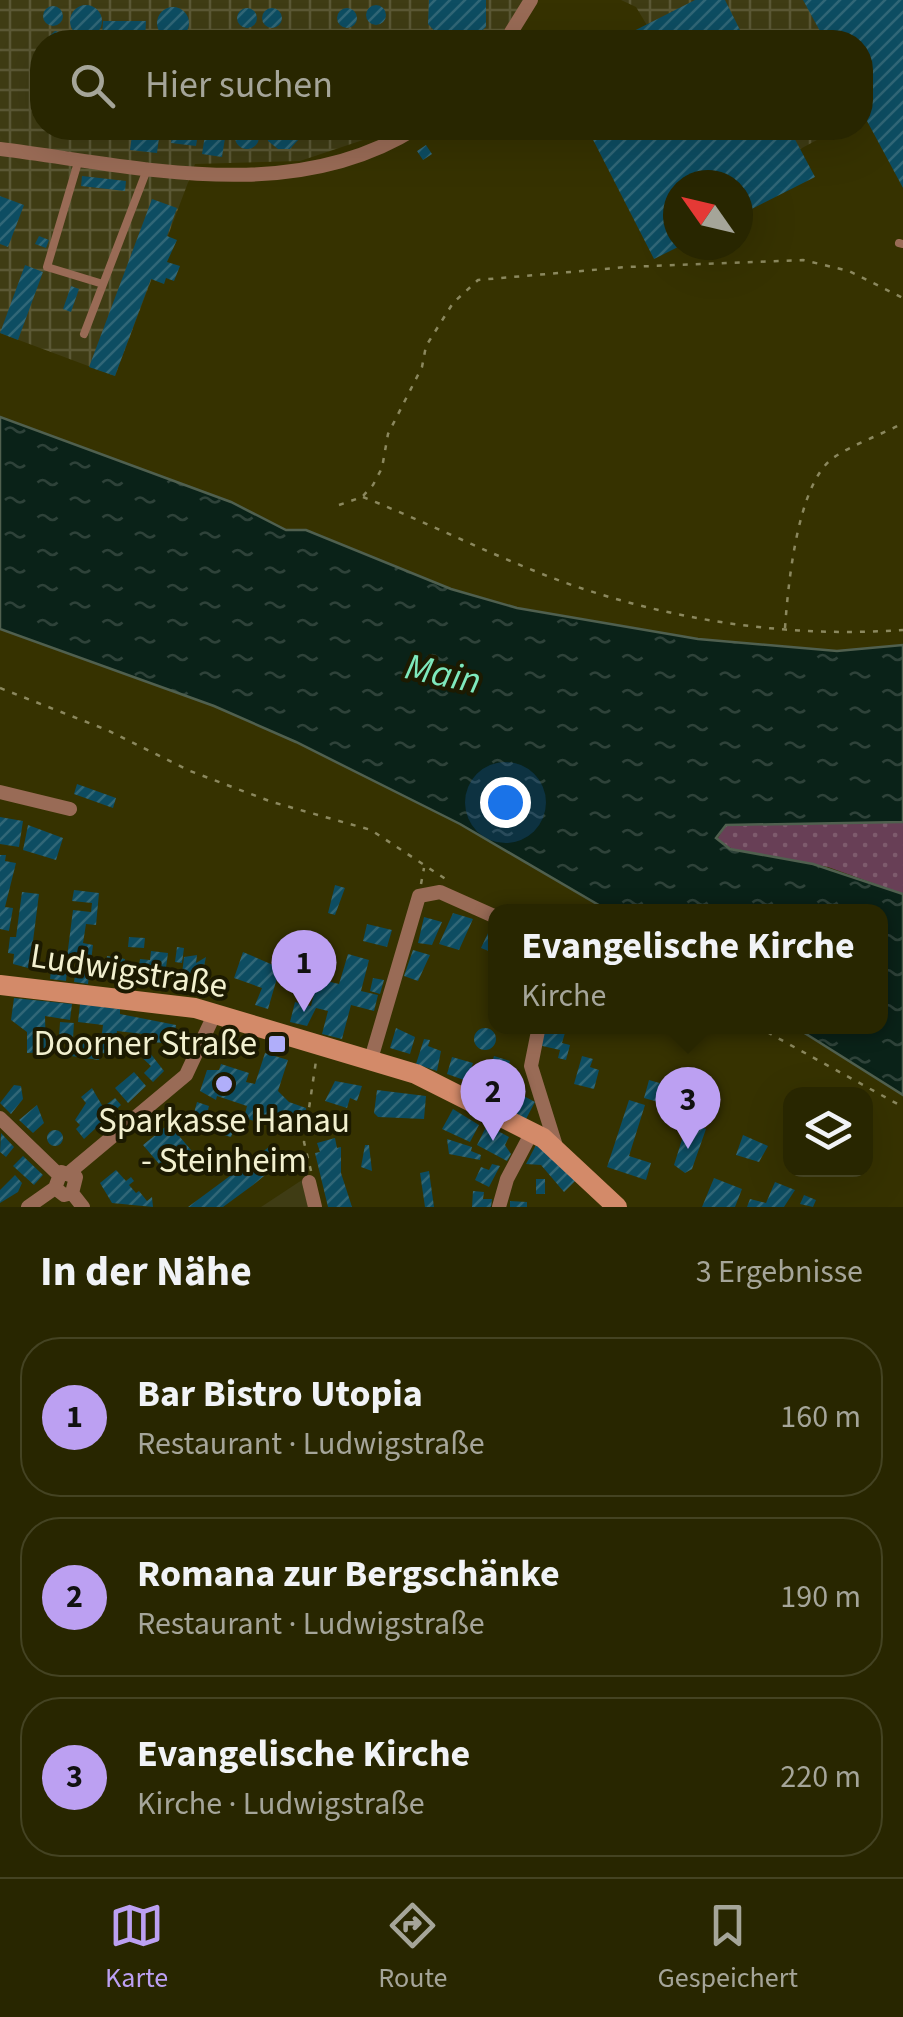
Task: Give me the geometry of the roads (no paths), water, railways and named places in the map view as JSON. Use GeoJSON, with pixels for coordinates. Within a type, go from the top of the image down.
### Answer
{"type":"FeatureCollection","features":[{"type":"Feature","properties":{"kind":"main road","name":"Ludwigstraße"},"geometry":{"type":"LineString","coordinates":[[0,985],[161,1002],[215,1013],[428,1078],[556,1147],[617,1207]]}},
{"type":"Feature","properties":{"kind":"street"},"geometry":{"type":"LineString","coordinates":[[512,30],[531,0]]}},
{"type":"Feature","properties":{"kind":"street"},"geometry":{"type":"LineString","coordinates":[[0,149],[242,176],[296,173],[354,158],[391,140]]}},
{"type":"Feature","properties":{"kind":"street"},"geometry":{"type":"LineString","coordinates":[[0,792],[70,810]]}},
{"type":"Feature","properties":{"kind":"street"},"geometry":{"type":"LineString","coordinates":[[371,1060],[418,896],[440,892],[488,913]]}},
{"type":"Feature","properties":{"kind":"street"},"geometry":{"type":"LineString","coordinates":[[28,1207],[186,1076],[215,1013]]}},
{"type":"Feature","properties":{"kind":"street"},"geometry":{"type":"LineString","coordinates":[[537,1034],[531,1066],[556,1147]]}},
{"type":"Feature","properties":{"kind":"street"},"geometry":{"type":"LineString","coordinates":[[0,1118],[61,1178],[64,1195],[72,1193],[84,1207]]}},
{"type":"Feature","properties":{"kind":"street"},"geometry":{"type":"LineString","coordinates":[[499,1207],[507,1179],[532,1132]]}},
{"type":"Feature","properties":{"kind":"street"},"geometry":{"type":"LineString","coordinates":[[309,1182],[316,1207]]}},
{"type":"Feature","properties":{"kind":"lane"},"geometry":{"type":"LineString","coordinates":[[79,159],[47,267],[103,284]]}},
{"type":"Feature","properties":{"kind":"lane"},"geometry":{"type":"LineString","coordinates":[[84,334],[148,168]]}},
{"type":"Feature","properties":{"kind":"water","name":"Main"},"geometry":{"type":"Polygon","coordinates":[[[0,417],[231,502],[286,530],[306,530],[451,589],[517,608],[698,639],[837,651],[903,645],[903,822],[726,825],[716,838],[730,849],[813,864],[903,894],[903,1095],[806,1034],[888,1034],[888,904],[597,904],[460,824],[296,742],[214,706],[0,629],[0,417]]]}},
{"type":"Feature","properties":{"kind":"place","name":"Bar Bistro Utopia"},"geometry":{"type":"Point","coordinates":[304,1012]}},
{"type":"Feature","properties":{"kind":"place","name":"Doorner Straße"},"geometry":{"type":"Point","coordinates":[277,1044]}},
{"type":"Feature","properties":{"kind":"place","name":"Sparkasse Hanau - Steinheim"},"geometry":{"type":"Point","coordinates":[224,1084]}},
{"type":"Feature","properties":{"kind":"place","name":"Romana zur Bergschänke"},"geometry":{"type":"Point","coordinates":[493,1141]}},
{"type":"Feature","properties":{"kind":"place","name":"Evangelische Kirche"},"geometry":{"type":"Point","coordinates":[688,1149]}}]}
